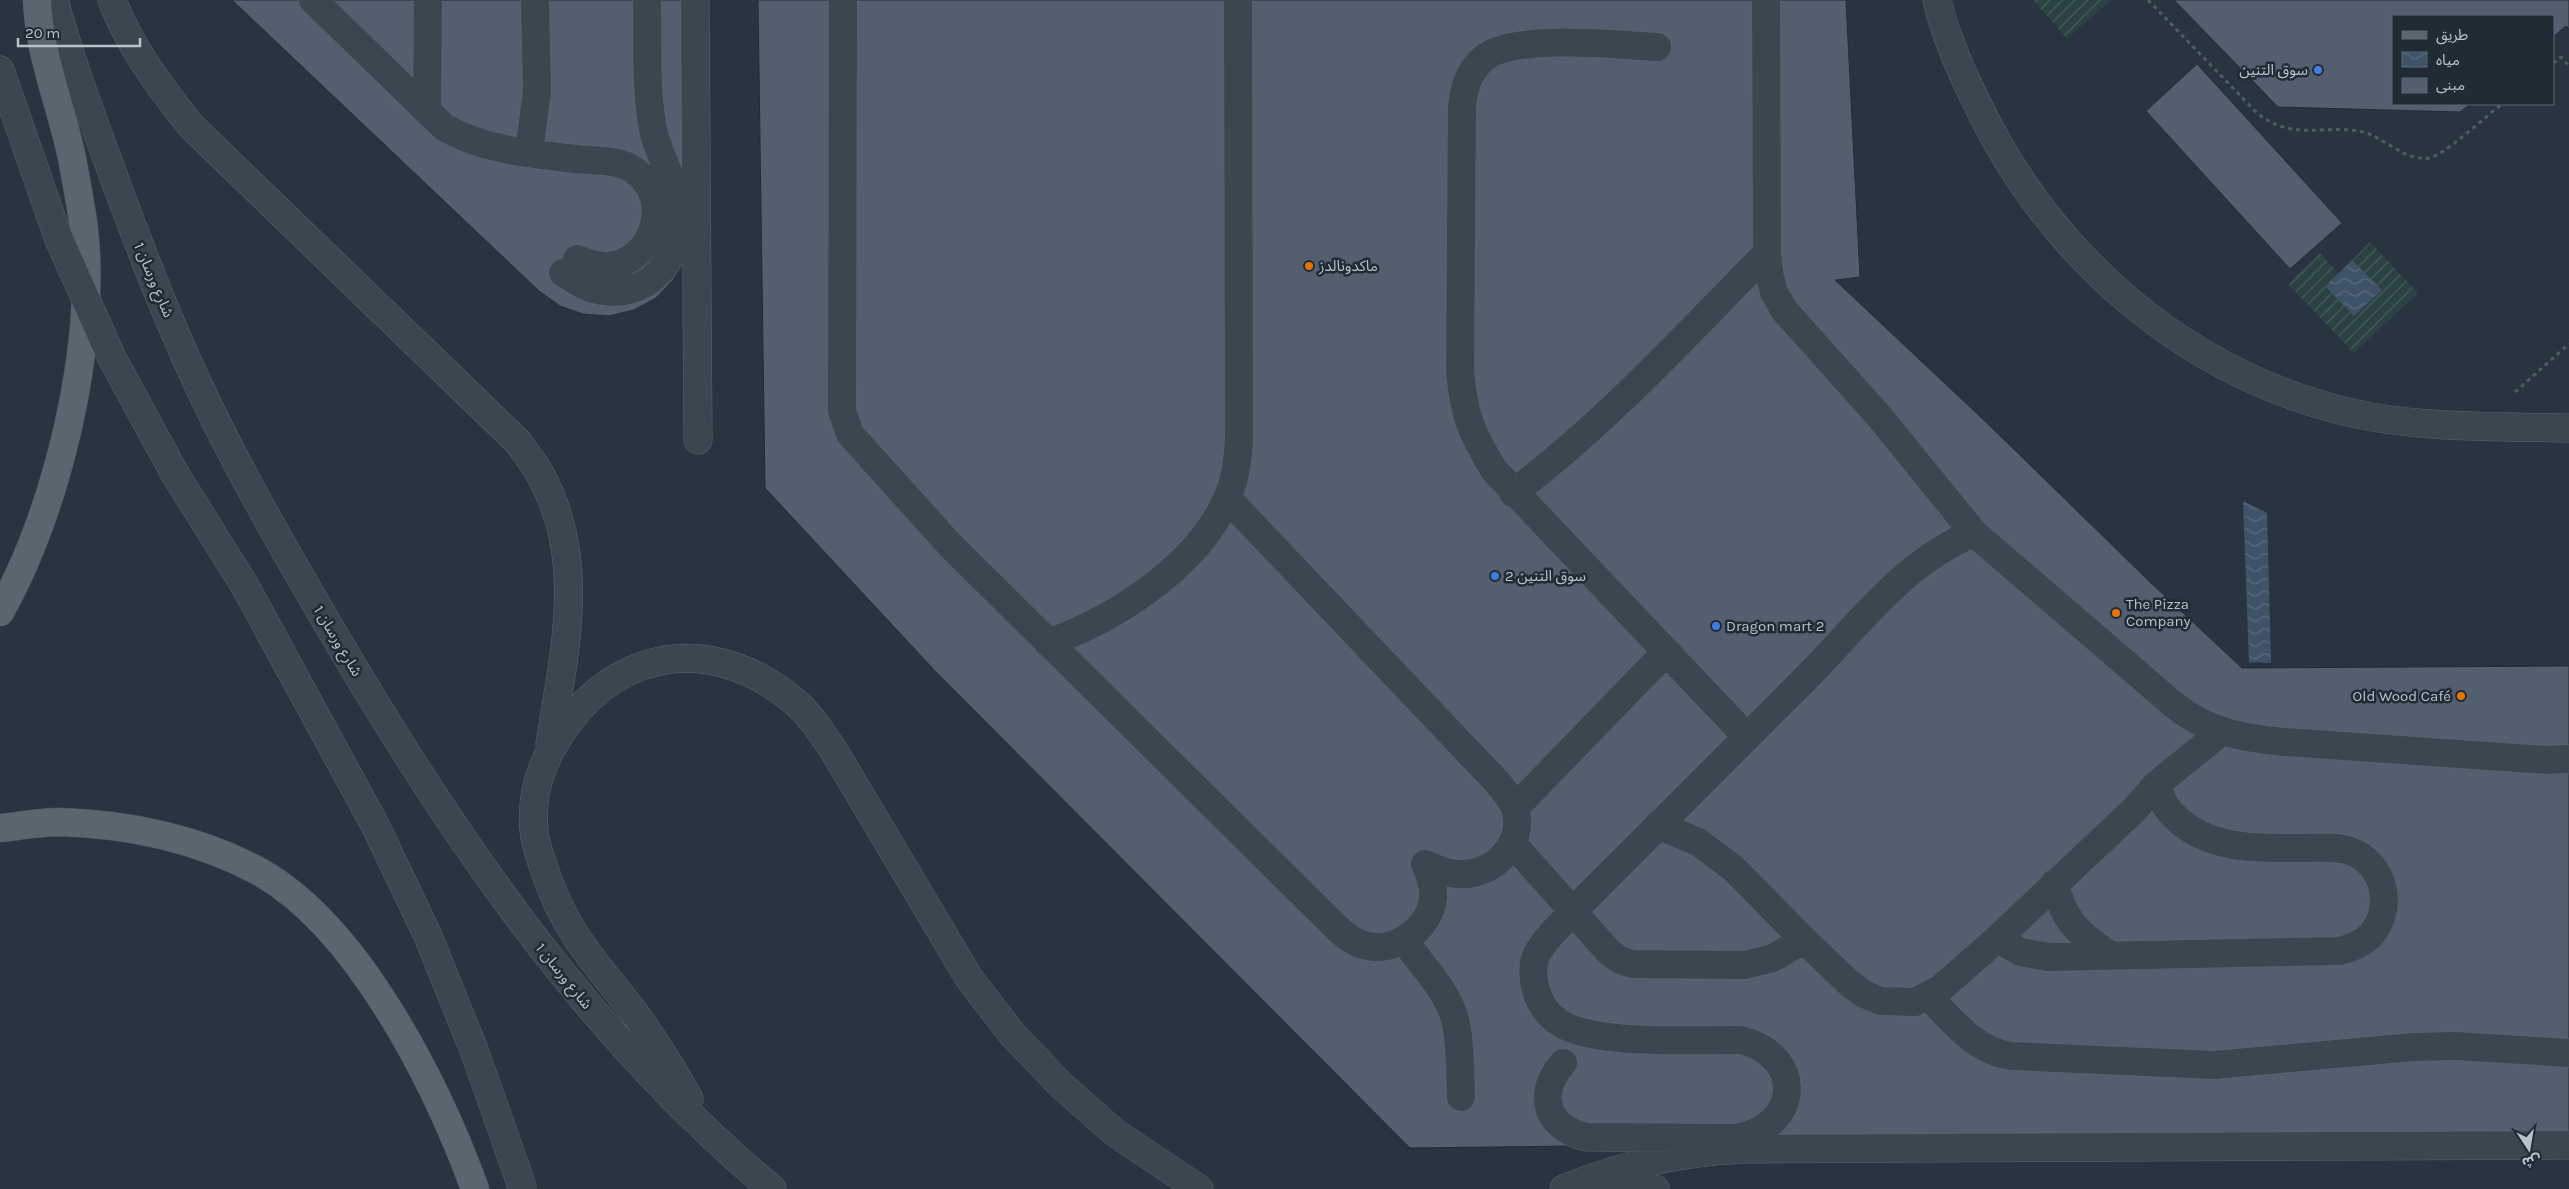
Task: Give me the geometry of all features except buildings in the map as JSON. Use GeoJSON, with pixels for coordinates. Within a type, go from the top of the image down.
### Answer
{"type":"FeatureCollection","features":[{"type":"Feature","properties":{"kind":"main road"},"geometry":{"type":"LineString","coordinates":[[0,612],[35,535],[63,450],[82,345],[85,287],[84,230],[72,157],[42,50],[37,0]]}},
{"type":"Feature","properties":{"kind":"main road"},"geometry":{"type":"LineString","coordinates":[[0,828],[59,822],[161,834],[211,850],[260,873],[301,902],[343,945],[378,993],[432,1090],[475,1189]]}},
{"type":"Feature","properties":{"kind":"street","name":"شارع ورسان 1"},"geometry":{"type":"LineString","coordinates":[[54,0],[70,55],[142,255],[196,378],[300,577],[417,769],[482,867],[551,962],[600,1020],[703,1127],[772,1189]]}},
{"type":"Feature","properties":{"kind":"street"},"geometry":{"type":"LineString","coordinates":[[112,0],[137,52],[162,90],[191,126],[518,442],[540,474],[556,510],[566,545],[570,575],[567,635],[549,750],[539,776],[533,804],[534,831],[552,893],[568,926],[589,958],[638,1019],[662,1054],[703,1127]]}},
{"type":"Feature","properties":{"kind":"street"},"geometry":{"type":"LineString","coordinates":[[314,0],[444,127],[458,135],[473,141],[529,152],[620,164],[634,170],[646,181],[654,196],[656,214],[654,228],[647,242],[638,253],[626,261],[610,266],[570,266],[589,288],[609,291],[628,290],[648,284],[672,256],[679,232],[678,206],[674,186],[653,130],[649,94],[647,0]]}},
{"type":"Feature","properties":{"kind":"street"},"geometry":{"type":"LineString","coordinates":[[427,111],[428,0]]}},
{"type":"Feature","properties":{"kind":"street"},"geometry":{"type":"LineString","coordinates":[[529,152],[537,91],[535,0]]}},
{"type":"Feature","properties":{"kind":"street"},"geometry":{"type":"LineString","coordinates":[[695,0],[698,440]]}},
{"type":"Feature","properties":{"kind":"street"},"geometry":{"type":"LineString","coordinates":[[843,0],[842,411],[845,422],[854,438],[950,545],[1338,929],[1352,940],[1369,946],[1387,947],[1404,940],[1418,930],[1428,915],[1433,898],[1432,880],[1425,864],[1447,873],[1470,874],[1493,865],[1512,844],[1517,834],[1515,808],[1498,783],[1227,498]]}},
{"type":"Feature","properties":{"kind":"street"},"geometry":{"type":"LineString","coordinates":[[1048,644],[1102,621],[1154,584],[1187,556],[1212,523],[1227,498],[1234,481],[1239,440],[1238,0]]}},
{"type":"Feature","properties":{"kind":"street"},"geometry":{"type":"LineString","coordinates":[[1766,0],[1767,253],[1774,292],[1784,310],[1872,409],[1974,533],[2174,704],[2196,721],[2221,732],[2248,738],[2285,742],[2546,760],[2569,759]]}},
{"type":"Feature","properties":{"kind":"street"},"geometry":{"type":"LineString","coordinates":[[1937,0],[1960,68],[1987,126],[2020,180],[2055,228],[2095,273],[2140,312],[2188,346],[2240,374],[2296,396],[2353,413],[2412,422],[2476,426],[2569,428]]}},
{"type":"Feature","properties":{"kind":"street"},"geometry":{"type":"LineString","coordinates":[[1657,47],[1558,44],[1518,45],[1500,49],[1484,58],[1471,72],[1464,88],[1460,361],[1462,397],[1469,426],[1494,470],[1747,737]]}},
{"type":"Feature","properties":{"kind":"street"},"geometry":{"type":"LineString","coordinates":[[0,70],[58,238],[112,358],[175,474],[245,586],[375,825],[431,945],[474,1050],[523,1189]]}},
{"type":"Feature","properties":{"kind":"street"},"geometry":{"type":"LineString","coordinates":[[1514,493],[1557,460],[1598,423],[1767,253]]}},
{"type":"Feature","properties":{"kind":"street"},"geometry":{"type":"LineString","coordinates":[[1563,1063],[1554,1074],[1548,1086],[1548,1101],[1552,1115],[1560,1126],[1573,1134],[1587,1136],[1736,1138],[1753,1135],[1768,1127],[1779,1115],[1786,1099],[1786,1082],[1781,1067],[1771,1053],[1758,1044],[1741,1040],[1595,1036],[1570,1028],[1557,1021],[1546,1011],[1538,998],[1534,983],[1536,956],[1572,912],[1826,658],[1896,582],[1945,547],[1974,533]]}},
{"type":"Feature","properties":{"kind":"street"},"geometry":{"type":"LineString","coordinates":[[1515,808],[1666,652]]}},
{"type":"Feature","properties":{"kind":"street"},"geometry":{"type":"LineString","coordinates":[[549,750],[582,704],[603,686],[628,671],[655,662],[684,658],[712,660],[742,668],[770,683],[796,702],[817,725],[969,978],[1012,1034],[1061,1085],[1114,1132],[1199,1189]]}},
{"type":"Feature","properties":{"kind":"street"},"geometry":{"type":"LineString","coordinates":[[1658,825],[1698,842],[1733,868],[1804,940],[1850,984],[1864,994],[1880,1001],[1915,1002],[1940,989],[1997,939],[2134,810],[2157,784],[2221,732]]}},
{"type":"Feature","properties":{"kind":"street"},"geometry":{"type":"LineString","coordinates":[[1997,939],[2021,952],[2048,957],[2340,951],[2356,946],[2370,936],[2380,922],[2384,905],[2384,888],[2377,872],[2366,859],[2351,851],[2334,848],[2245,848],[2207,840],[2185,826],[2166,807],[2157,784]]}},
{"type":"Feature","properties":{"kind":"street"},"geometry":{"type":"LineString","coordinates":[[1512,844],[1609,952],[1620,960],[1632,964],[1745,965],[1773,958],[1804,940]]}},
{"type":"Feature","properties":{"kind":"street"},"geometry":{"type":"LineString","coordinates":[[2055,883],[2068,920],[2082,936],[2110,955]]}},
{"type":"Feature","properties":{"kind":"street"},"geometry":{"type":"LineString","coordinates":[[1404,940],[1445,997],[1452,1012],[1456,1025],[1461,1097]]}},
{"type":"Feature","properties":{"kind":"street"},"geometry":{"type":"LineString","coordinates":[[1928,996],[1973,1041],[1998,1054],[2011,1056],[2214,1065],[2421,1047],[2454,1046],[2569,1053]]}},
{"type":"Feature","properties":{"kind":"street"},"geometry":{"type":"LineString","coordinates":[[1572,1186],[1618,1168],[1658,1157],[1741,1149],[2569,1145]]}},
{"type":"Feature","properties":{"kind":"street"},"geometry":{"type":"LineString","coordinates":[[1572,1186],[1655,1189]]}},
{"type":"Feature","properties":{"kind":"path"},"geometry":{"type":"LineString","coordinates":[[2148,0],[2258,113],[2271,124],[2288,130],[2360,131],[2380,137],[2413,157],[2429,158],[2443,151],[2501,105]]}},
{"type":"Feature","properties":{"kind":"path"},"geometry":{"type":"LineString","coordinates":[[2554,62],[2560,57],[2569,66]]}},
{"type":"Feature","properties":{"kind":"path"},"geometry":{"type":"LineString","coordinates":[[2476,426],[2569,344]]}},
{"type":"Feature","properties":{"kind":"green space"},"geometry":{"type":"Polygon","coordinates":[[[2033,0],[2111,0],[2067,39],[2033,0]]]}},
{"type":"Feature","properties":{"kind":"green space"},"geometry":{"type":"Polygon","coordinates":[[[2370,242],[2418,293],[2354,353],[2288,284],[2320,253],[2338,273],[2325,286],[2355,316],[2381,290],[2352,260],[2370,242]]]}},
{"type":"Feature","properties":{"kind":"water"},"geometry":{"type":"Polygon","coordinates":[[[2352,260],[2382,290],[2354,316],[2325,286],[2352,260]]]}},
{"type":"Feature","properties":{"kind":"water"},"geometry":{"type":"Polygon","coordinates":[[[2243,501],[2267,513],[2271,663],[2249,662],[2243,501]]]}},
{"type":"Feature","properties":{"kind":"place","name":"سوق التنين"},"geometry":{"type":"Point","coordinates":[2318,70]}},
{"type":"Feature","properties":{"kind":"place","name":"ماكدونالدز"},"geometry":{"type":"Point","coordinates":[1309,266]}},
{"type":"Feature","properties":{"kind":"place","name":"سوق التنين 2"},"geometry":{"type":"Point","coordinates":[1495,576]}},
{"type":"Feature","properties":{"kind":"place","name":"The Pizza Company"},"geometry":{"type":"Point","coordinates":[2116,613]}},
{"type":"Feature","properties":{"kind":"place","name":"Dragon mart 2"},"geometry":{"type":"Point","coordinates":[1716,626]}},
{"type":"Feature","properties":{"kind":"place","name":"Old Wood Café"},"geometry":{"type":"Point","coordinates":[2461,696]}}]}
